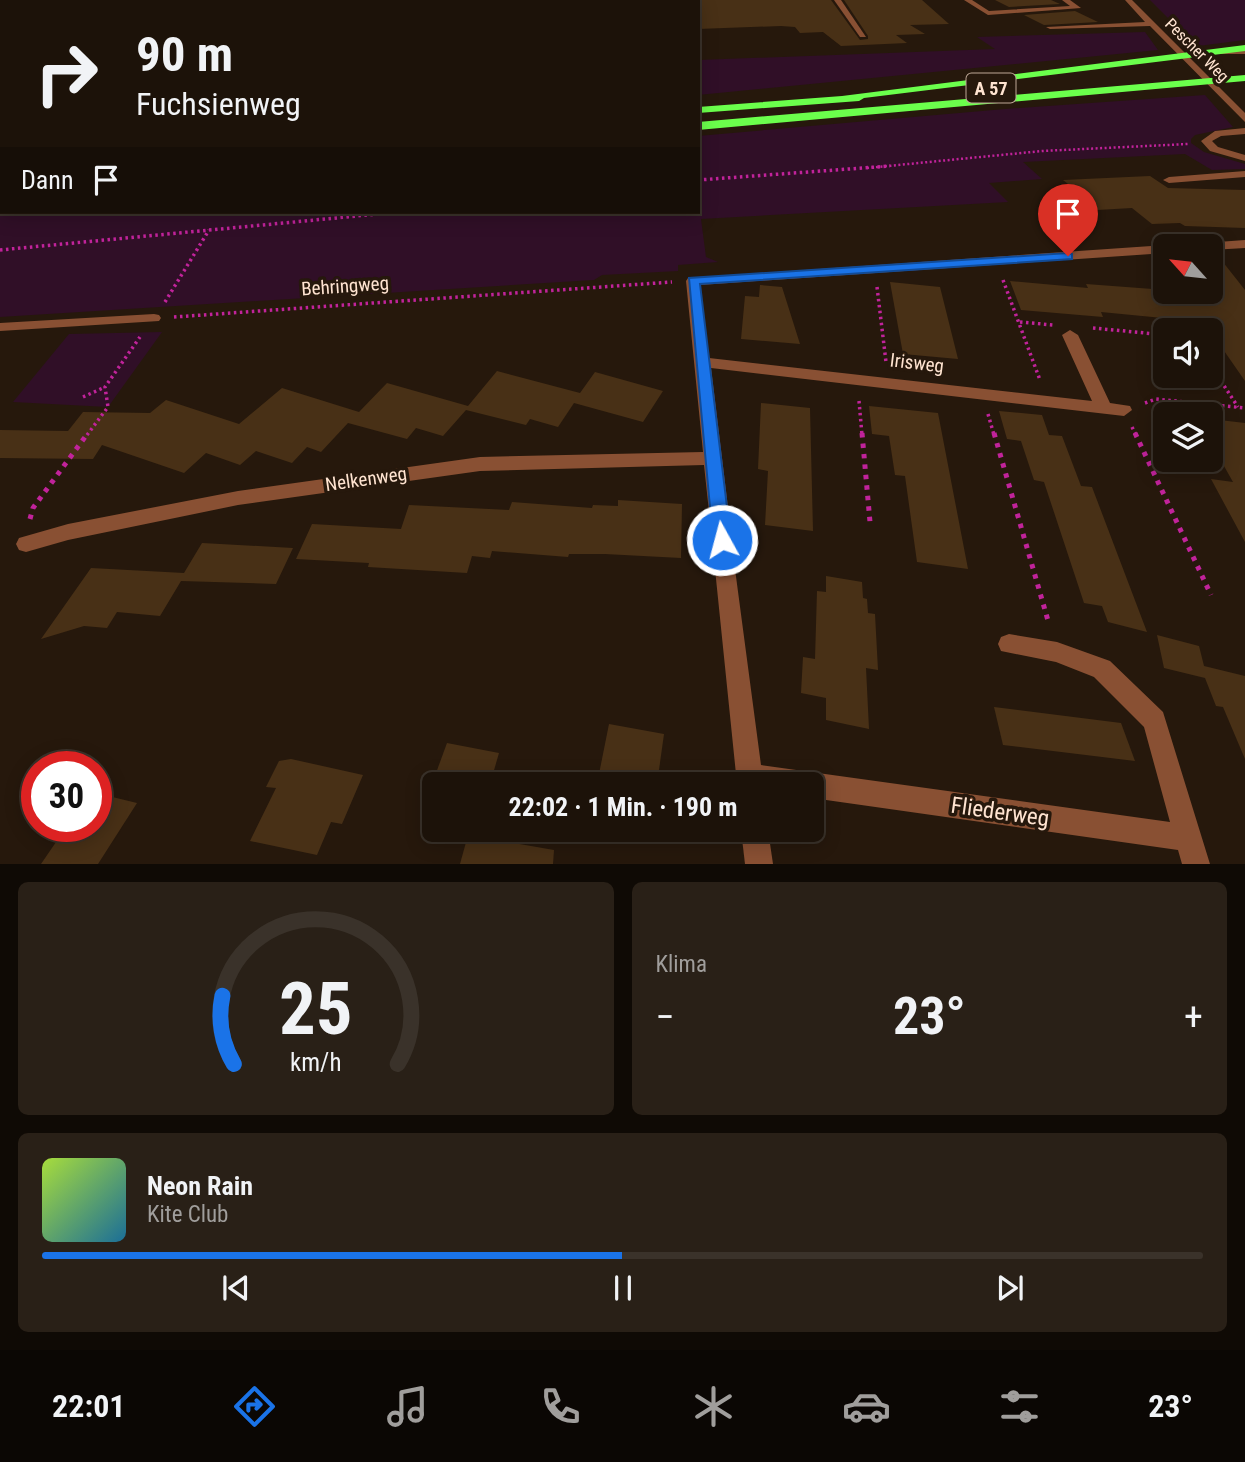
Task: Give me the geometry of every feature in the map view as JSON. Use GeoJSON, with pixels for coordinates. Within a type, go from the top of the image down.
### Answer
{"type":"FeatureCollection","features":[{"type":"Feature","properties":{"kind":"highway"},"geometry":{"type":"LineString","coordinates":[[804,102],[1245,50]]}},
{"type":"Feature","properties":{"kind":"highway","name":"A 57"},"geometry":{"type":"LineString","coordinates":[[700,110],[1179,73],[1244,71]]}},
{"type":"Feature","properties":{"kind":"highway","name":"A 57"},"geometry":{"type":"LineString","coordinates":[[700,126],[1187,83],[1244,71]]}},
{"type":"Feature","properties":{"kind":"highway"},"geometry":{"type":"LineString","coordinates":[[1012,99],[1067,99],[1245,88]]}},
{"type":"Feature","properties":{"kind":"street"},"geometry":{"type":"LineString","coordinates":[[837,0],[863,34]]}},
{"type":"Feature","properties":{"kind":"street"},"geometry":{"type":"LineString","coordinates":[[967,0],[988,13],[1077,8],[1066,0]]}},
{"type":"Feature","properties":{"kind":"street","name":"Pescher Weg"},"geometry":{"type":"LineString","coordinates":[[1128,0],[1245,119]]}},
{"type":"Feature","properties":{"kind":"street"},"geometry":{"type":"LineString","coordinates":[[1050,27],[1151,24]]}},
{"type":"Feature","properties":{"kind":"street"},"geometry":{"type":"LineString","coordinates":[[1245,131],[1215,135],[1207,139],[1206,143],[1219,151],[1245,158]]}},
{"type":"Feature","properties":{"kind":"street"},"geometry":{"type":"LineString","coordinates":[[1169,180],[1245,174]]}},
{"type":"Feature","properties":{"kind":"street"},"geometry":{"type":"LineString","coordinates":[[1223,246],[1245,244]]}},
{"type":"Feature","properties":{"kind":"street"},"geometry":{"type":"LineString","coordinates":[[722,540],[694,281],[1153,250]]}},
{"type":"Feature","properties":{"kind":"street"},"geometry":{"type":"LineString","coordinates":[[0,327],[158,312]]}},
{"type":"Feature","properties":{"kind":"street"},"geometry":{"type":"LineString","coordinates":[[1070,335],[1104,408]]}},
{"type":"Feature","properties":{"kind":"street","name":"Irisweg"},"geometry":{"type":"LineString","coordinates":[[704,362],[857,377],[1124,410]]}},
{"type":"Feature","properties":{"kind":"street","name":"Nelkenweg"},"geometry":{"type":"LineString","coordinates":[[26,544],[68,532],[238,498],[480,464],[712,458]]}},
{"type":"Feature","properties":{"kind":"street"},"geometry":{"type":"LineString","coordinates":[[725,569],[749,772]]}},
{"type":"Feature","properties":{"kind":"street","name":"Fliederweg"},"geometry":{"type":"LineString","coordinates":[[824,787],[1192,851],[1154,720],[1102,669],[1058,652],[1009,644]]}},
{"type":"Feature","properties":{"kind":"street"},"geometry":{"type":"LineString","coordinates":[[756,842],[759,863]]}},
{"type":"Feature","properties":{"kind":"path"},"geometry":{"type":"LineString","coordinates":[[700,180],[1093,148],[1120,149],[1206,143]]}},
{"type":"Feature","properties":{"kind":"path"},"geometry":{"type":"LineString","coordinates":[[0,250],[378,214]]}},
{"type":"Feature","properties":{"kind":"path"},"geometry":{"type":"LineString","coordinates":[[83,397],[105,387],[158,312],[209,230]]}},
{"type":"Feature","properties":{"kind":"path"},"geometry":{"type":"LineString","coordinates":[[995,261],[1048,400]]}},
{"type":"Feature","properties":{"kind":"path"},"geometry":{"type":"LineString","coordinates":[[875,269],[888,381]]}},
{"type":"Feature","properties":{"kind":"path","name":"Behringweg"},"geometry":{"type":"LineString","coordinates":[[158,312],[694,281]]}},
{"type":"Feature","properties":{"kind":"path"},"geometry":{"type":"LineString","coordinates":[[857,377],[870,522]]}},
{"type":"Feature","properties":{"kind":"path"},"geometry":{"type":"LineString","coordinates":[[1223,384],[1238,407]]}},
{"type":"Feature","properties":{"kind":"path"},"geometry":{"type":"LineString","coordinates":[[26,544],[33,508],[108,407],[105,387]]}},
{"type":"Feature","properties":{"kind":"path"},"geometry":{"type":"LineString","coordinates":[[981,392],[1058,652]]}},
{"type":"Feature","properties":{"kind":"path"},"geometry":{"type":"LineString","coordinates":[[1211,595],[1124,410],[1156,399],[1245,408]]}},
{"type":"Feature","properties":{"kind":"shaded area"},"geometry":{"type":"Polygon","coordinates":[[[1150,0],[1245,0],[1245,40],[1190,47],[1179,29],[1150,0]]]}},
{"type":"Feature","properties":{"kind":"shaded area"},"geometry":{"type":"Polygon","coordinates":[[[1145,32],[1158,50],[700,95],[700,60],[995,49],[977,37],[1145,32]]]}},
{"type":"Feature","properties":{"kind":"shaded area"},"geometry":{"type":"Polygon","coordinates":[[[1205,95],[1233,127],[1195,135],[1191,143],[1204,152],[1245,164],[1245,169],[1212,170],[1185,154],[1023,162],[1042,179],[989,183],[1008,202],[701,219],[706,257],[718,262],[678,265],[678,271],[602,275],[594,280],[0,317],[0,214],[700,214],[700,136],[1005,109],[1205,95]]]}},
{"type":"Feature","properties":{"kind":"shaded area"},"geometry":{"type":"Polygon","coordinates":[[[162,332],[108,407],[13,402],[69,334],[162,332]]]}},
{"type":"Feature","properties":{"kind":"building"},"geometry":{"type":"Polygon","coordinates":[[[700,0],[831,0],[860,40],[868,39],[868,36],[844,0],[922,0],[949,24],[910,25],[925,34],[896,35],[907,43],[841,46],[823,32],[800,33],[795,27],[700,29],[700,0]]]}},
{"type":"Feature","properties":{"kind":"building"},"geometry":{"type":"Polygon","coordinates":[[[995,0],[1051,0],[1060,4],[1009,7],[995,0]]]}},
{"type":"Feature","properties":{"kind":"building"},"geometry":{"type":"Polygon","coordinates":[[[1075,11],[1098,22],[1044,25],[1024,15],[1075,11]]]}},
{"type":"Feature","properties":{"kind":"building"},"geometry":{"type":"Polygon","coordinates":[[[1150,176],[1168,188],[1245,190],[1245,228],[1185,226],[1180,223],[1152,224],[1132,208],[1080,211],[1053,188],[1072,187],[1063,180],[1150,176]]]}},
{"type":"Feature","properties":{"kind":"building"},"geometry":{"type":"Polygon","coordinates":[[[1223,262],[1245,290],[1245,381],[1223,349],[1223,318],[1163,318],[1101,312],[1103,317],[1021,310],[1010,281],[1088,288],[1086,284],[1153,289],[1153,304],[1223,304],[1223,262]]]}},
{"type":"Feature","properties":{"kind":"building"},"geometry":{"type":"Polygon","coordinates":[[[890,282],[940,287],[958,359],[903,354],[890,282]]]}},
{"type":"Feature","properties":{"kind":"building"},"geometry":{"type":"Polygon","coordinates":[[[760,285],[782,287],[800,344],[741,339],[745,296],[759,297],[760,285]]]}},
{"type":"Feature","properties":{"kind":"building"},"geometry":{"type":"Polygon","coordinates":[[[497,371],[580,393],[595,372],[663,391],[643,422],[574,403],[558,427],[530,419],[526,425],[466,410],[443,436],[416,428],[407,439],[348,423],[321,452],[307,447],[292,463],[256,451],[240,465],[206,453],[184,473],[102,445],[93,459],[0,458],[0,430],[68,431],[83,412],[150,413],[166,400],[239,424],[282,388],[359,412],[387,383],[468,406],[497,371]]]}},
{"type":"Feature","properties":{"kind":"building"},"geometry":{"type":"Polygon","coordinates":[[[761,403],[810,408],[813,531],[765,525],[768,471],[758,469],[761,403]]]}},
{"type":"Feature","properties":{"kind":"building"},"geometry":{"type":"Polygon","coordinates":[[[869,406],[938,413],[968,569],[917,562],[905,476],[895,475],[889,436],[872,434],[869,406]]]}},
{"type":"Feature","properties":{"kind":"building"},"geometry":{"type":"Polygon","coordinates":[[[999,411],[1042,415],[1049,435],[1062,436],[1081,486],[1092,487],[1147,632],[1108,622],[1102,606],[1084,603],[1044,482],[1034,480],[1021,441],[1007,439],[999,411]]]}},
{"type":"Feature","properties":{"kind":"building"},"geometry":{"type":"Polygon","coordinates":[[[1223,420],[1245,423],[1245,542],[1211,479],[1233,482],[1223,464],[1223,420]]]}},
{"type":"Feature","properties":{"kind":"building"},"geometry":{"type":"Polygon","coordinates":[[[618,500],[682,504],[681,558],[605,554],[569,554],[568,557],[492,551],[490,558],[472,556],[467,573],[296,559],[312,524],[401,529],[409,505],[509,510],[512,502],[592,508],[593,505],[618,506],[618,500]]]}},
{"type":"Feature","properties":{"kind":"building"},"geometry":{"type":"Polygon","coordinates":[[[202,543],[293,548],[276,584],[181,581],[160,616],[117,612],[107,628],[84,626],[41,639],[91,568],[184,573],[202,543]]]}},
{"type":"Feature","properties":{"kind":"building"},"geometry":{"type":"Polygon","coordinates":[[[826,576],[862,582],[868,613],[875,614],[878,670],[866,668],[869,729],[826,720],[826,698],[801,693],[803,657],[815,659],[817,591],[826,592],[826,576]]]}},
{"type":"Feature","properties":{"kind":"building"},"geometry":{"type":"Polygon","coordinates":[[[1157,635],[1199,646],[1204,666],[1245,676],[1245,759],[1223,707],[1216,706],[1205,678],[1164,668],[1157,635]]]}},
{"type":"Feature","properties":{"kind":"building"},"geometry":{"type":"Polygon","coordinates":[[[994,707],[1121,723],[1135,761],[1003,745],[994,707]]]}},
{"type":"Feature","properties":{"kind":"building"},"geometry":{"type":"Polygon","coordinates":[[[609,724],[664,734],[659,772],[599,772],[609,724]]]}},
{"type":"Feature","properties":{"kind":"building"},"geometry":{"type":"Polygon","coordinates":[[[447,743],[499,753],[493,772],[436,772],[447,743]]]}},
{"type":"Feature","properties":{"kind":"building"},"geometry":{"type":"Polygon","coordinates":[[[291,759],[363,775],[342,824],[331,822],[317,855],[250,841],[276,788],[266,787],[279,761],[291,759]]]}},
{"type":"Feature","properties":{"kind":"building"},"geometry":{"type":"Polygon","coordinates":[[[112,797],[137,803],[98,864],[41,864],[56,842],[112,842],[112,797]]]}},
{"type":"Feature","properties":{"kind":"building"},"geometry":{"type":"Polygon","coordinates":[[[466,842],[508,842],[554,850],[553,864],[460,864],[466,842]]]}},
{"type":"Feature","properties":{"kind":"route"},"geometry":{"type":"LineString","coordinates":[[722,540],[694,281],[1068,256]]}}]}
